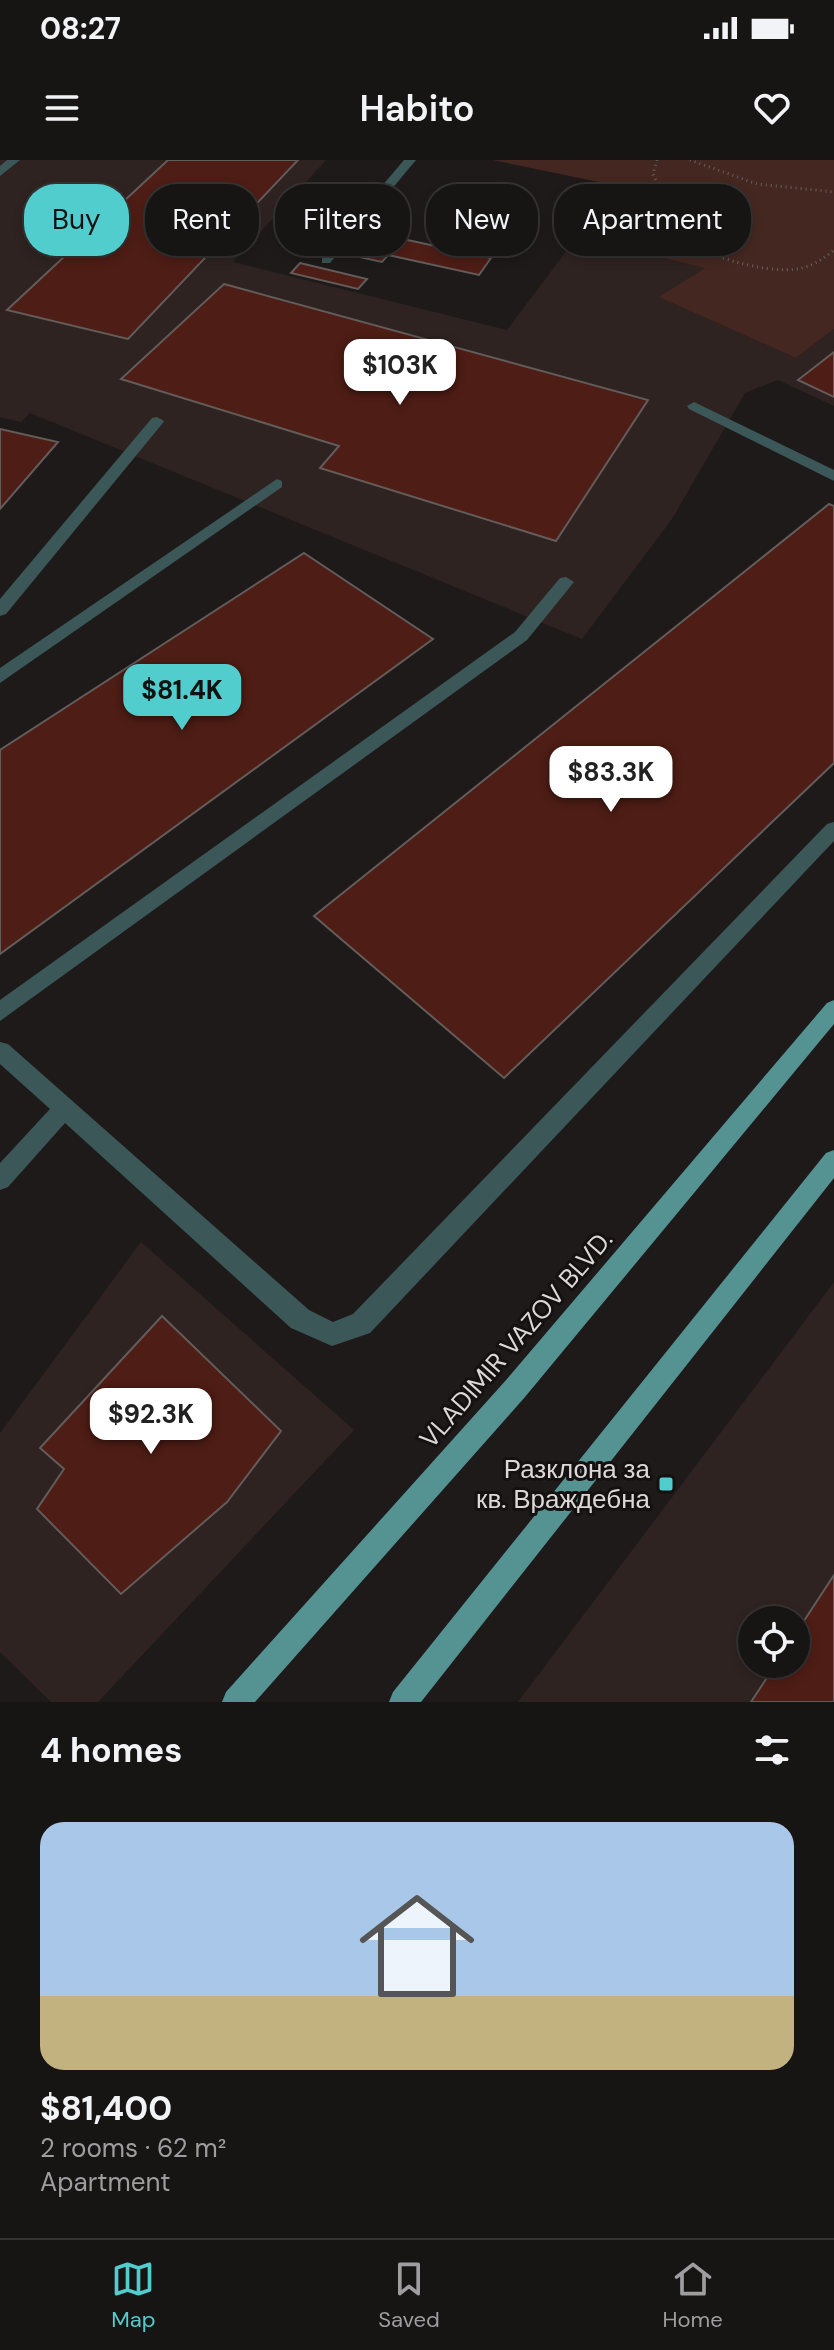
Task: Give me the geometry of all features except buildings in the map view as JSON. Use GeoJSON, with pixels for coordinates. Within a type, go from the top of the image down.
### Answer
{"type":"FeatureCollection","features":[{"type":"Feature","properties":{"kind":"main road","name":"VLADIMIR VAZOV BLVD."},"geometry":{"type":"LineString","coordinates":[[236,1702],[516,1388],[834,1009]]}},
{"type":"Feature","properties":{"kind":"main road"},"geometry":{"type":"LineString","coordinates":[[403,1702],[834,1160]]}},
{"type":"Feature","properties":{"kind":"lane"},"geometry":{"type":"LineString","coordinates":[[0,172],[14,160]]}},
{"type":"Feature","properties":{"kind":"lane"},"geometry":{"type":"LineString","coordinates":[[326,260],[410,160]]}},
{"type":"Feature","properties":{"kind":"lane"},"geometry":{"type":"LineString","coordinates":[[694,406],[834,476]]}},
{"type":"Feature","properties":{"kind":"lane"},"geometry":{"type":"LineString","coordinates":[[0,610],[157,421]]}},
{"type":"Feature","properties":{"kind":"lane"},"geometry":{"type":"LineString","coordinates":[[0,677],[277,484]]}},
{"type":"Feature","properties":{"kind":"lane"},"geometry":{"type":"LineString","coordinates":[[0,1012],[521,636],[566,582]]}},
{"type":"Feature","properties":{"kind":"lane"},"geometry":{"type":"LineString","coordinates":[[0,1051],[300,1319],[332,1334],[361,1324],[834,829]]}},
{"type":"Feature","properties":{"kind":"lane"},"geometry":{"type":"LineString","coordinates":[[0,1179],[64,1109]]}},
{"type":"Feature","properties":{"kind":"path"},"geometry":{"type":"LineString","coordinates":[[657,160],[653,174],[657,183],[639,198],[651,222],[706,252],[771,269],[798,269],[826,259],[834,250]]}},
{"type":"Feature","properties":{"kind":"path"},"geometry":{"type":"LineString","coordinates":[[690,160],[757,184],[834,192]]}},
{"type":"Feature","properties":{"kind":"shaded area"},"geometry":{"type":"Polygon","coordinates":[[[0,160],[326,160],[304,184],[275,184],[275,216],[259,233],[259,184],[145,184],[145,256],[238,256],[233,262],[507,330],[563,256],[656,256],[706,268],[660,297],[796,358],[834,329],[834,406],[778,380],[745,393],[672,519],[582,639],[30,413],[21,422],[0,417],[0,160]]]}},
{"type":"Feature","properties":{"kind":"shaded area"},"geometry":{"type":"Polygon","coordinates":[[[493,160],[834,160],[834,329],[796,358],[659,297],[705,268],[655,256],[751,256],[751,184],[608,184],[493,160]]]}},
{"type":"Feature","properties":{"kind":"shaded area"},"geometry":{"type":"Polygon","coordinates":[[[141,1242],[354,1430],[98,1702],[51,1702],[0,1652],[0,1433],[141,1242]]]}},
{"type":"Feature","properties":{"kind":"shaded area"},"geometry":{"type":"Polygon","coordinates":[[[834,1282],[834,1702],[518,1702],[834,1282]]]}},
{"type":"Feature","properties":{"kind":"place","name":"Разклона за кв. Враждебна"},"geometry":{"type":"Point","coordinates":[666,1484]}}]}
